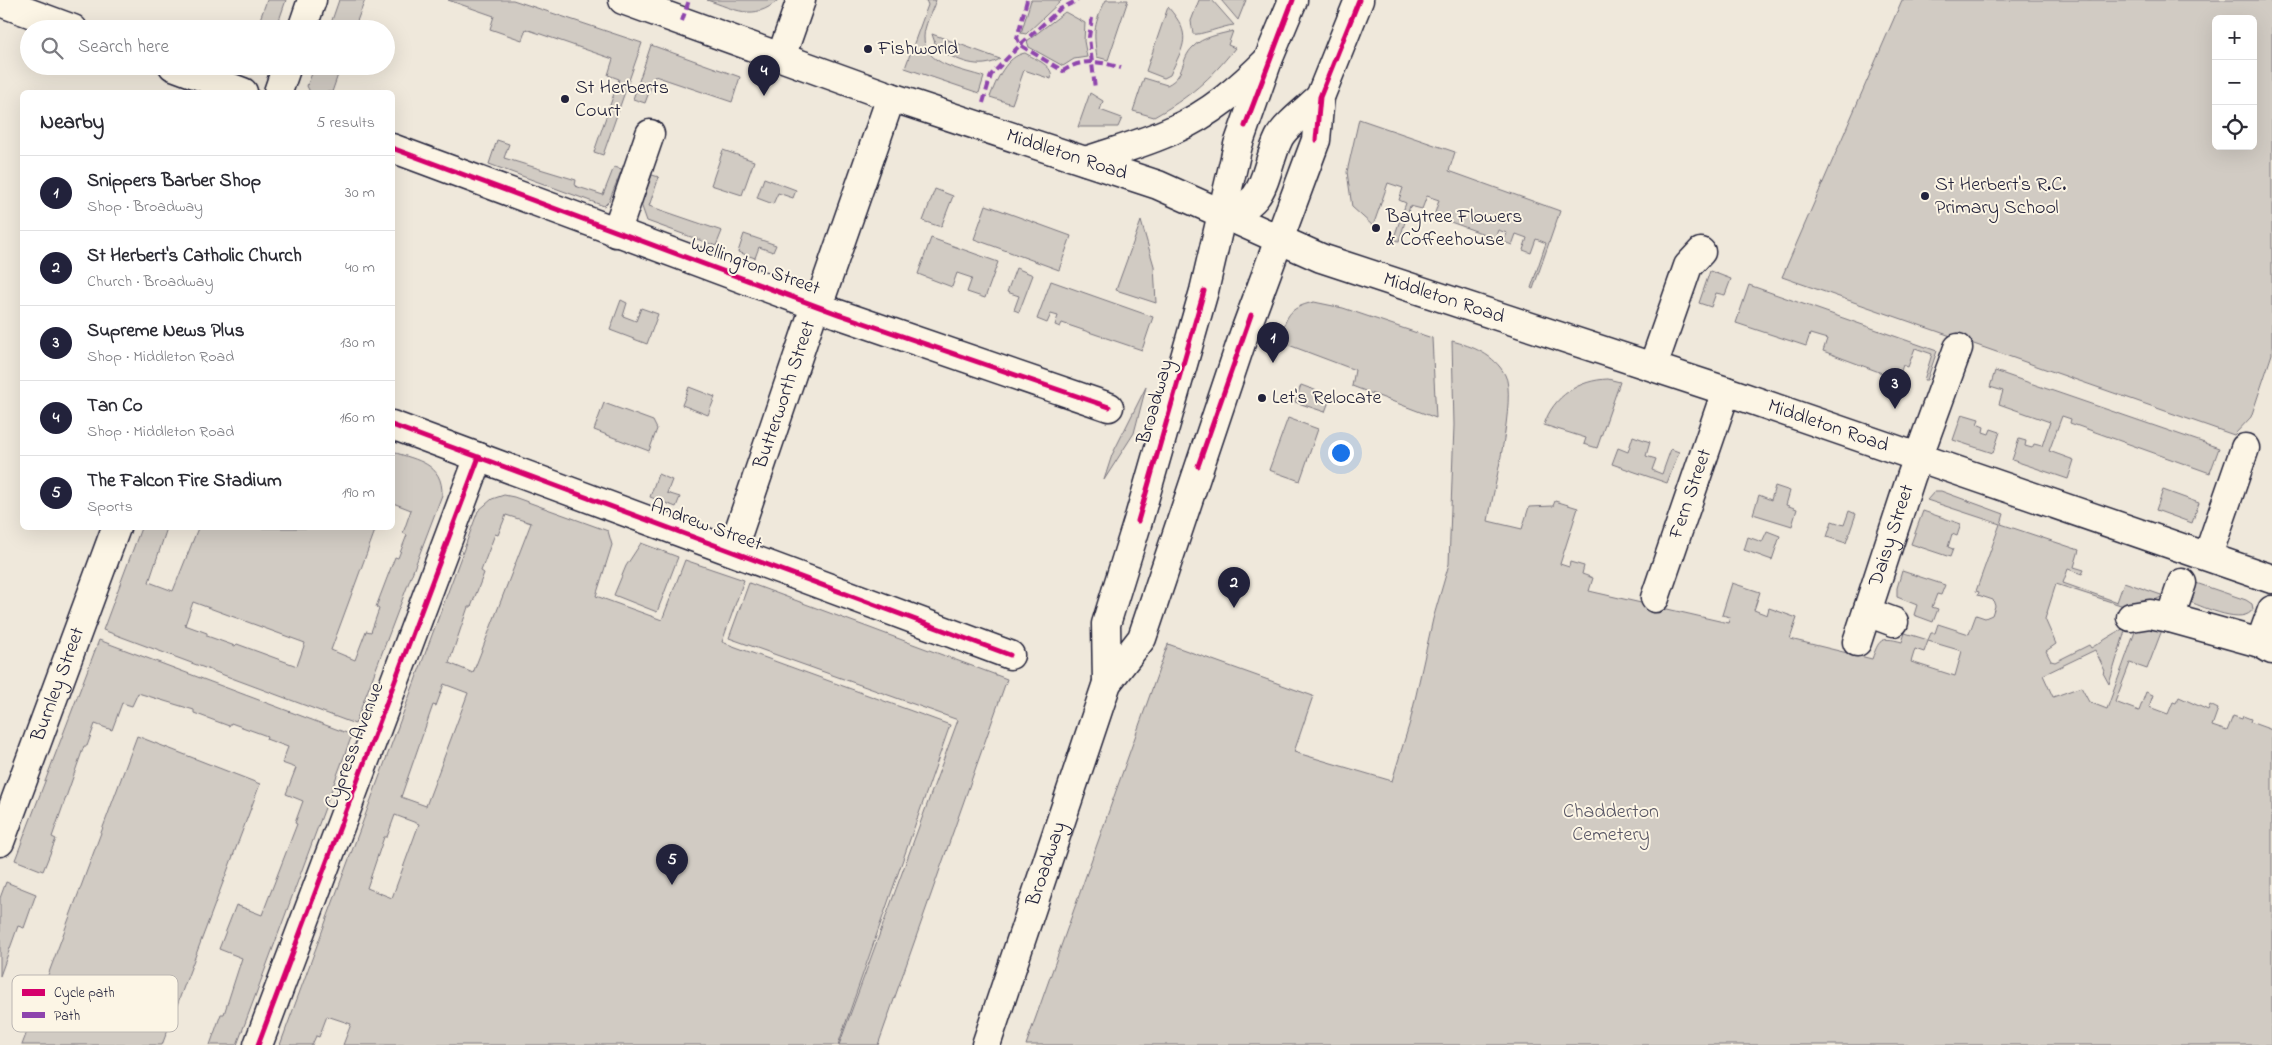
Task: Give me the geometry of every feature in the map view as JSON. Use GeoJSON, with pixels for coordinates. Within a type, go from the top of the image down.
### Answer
{"type":"FeatureCollection","features":[{"type":"Feature","properties":{"kind":"main road"},"geometry":{"type":"LineString","coordinates":[[305,20],[312,0]]}},
{"type":"Feature","properties":{"kind":"main road","name":"Middleton Road"},"geometry":{"type":"LineString","coordinates":[[623,0],[891,97],[1158,185],[1322,258],[1653,366],[2208,555],[2272,579]]}},
{"type":"Feature","properties":{"kind":"main road"},"geometry":{"type":"LineString","coordinates":[[780,57],[801,0]]}},
{"type":"Feature","properties":{"kind":"main road","name":"Broadway"},"geometry":{"type":"LineString","coordinates":[[1107,683],[1106,624],[1138,521],[1201,299],[1238,145],[1268,60],[1293,0]]}},
{"type":"Feature","properties":{"kind":"main road","name":"Broadway"},"geometry":{"type":"LineString","coordinates":[[986,1045],[1107,683],[1142,638],[1244,334],[1316,140],[1320,97],[1359,0]]}},
{"type":"Feature","properties":{"kind":"main road"},"geometry":{"type":"LineString","coordinates":[[0,2],[49,20]]}},
{"type":"Feature","properties":{"kind":"main road"},"geometry":{"type":"LineString","coordinates":[[1086,161],[1155,138],[1186,124],[1239,89],[1268,60]]}},
{"type":"Feature","properties":{"kind":"main road"},"geometry":{"type":"LineString","coordinates":[[198,75],[239,90]]}},
{"type":"Feature","properties":{"kind":"main road"},"geometry":{"type":"LineString","coordinates":[[279,90],[285,75]]}},
{"type":"Feature","properties":{"kind":"main road","name":"Butterworth Street"},"geometry":{"type":"LineString","coordinates":[[732,552],[816,306],[822,295],[891,97]]}},
{"type":"Feature","properties":{"kind":"main road"},"geometry":{"type":"LineString","coordinates":[[1221,214],[1235,212],[1254,201],[1280,136],[1320,97]]}},
{"type":"Feature","properties":{"kind":"main road"},"geometry":{"type":"LineString","coordinates":[[616,233],[650,134]]}},
{"type":"Feature","properties":{"kind":"main road","name":"Wellington Street"},"geometry":{"type":"LineString","coordinates":[[395,149],[816,306],[1109,407]]}},
{"type":"Feature","properties":{"kind":"main road"},"geometry":{"type":"LineString","coordinates":[[1653,366],[1688,266],[1701,252]]}},
{"type":"Feature","properties":{"kind":"main road","name":"Daisy Street"},"geometry":{"type":"LineString","coordinates":[[1857,642],[1958,348]]}},
{"type":"Feature","properties":{"kind":"main road","name":"Fern Street"},"geometry":{"type":"LineString","coordinates":[[1656,598],[1726,391]]}},
{"type":"Feature","properties":{"kind":"main road","name":"Andrew Street"},"geometry":{"type":"LineString","coordinates":[[395,426],[1010,655]]}},
{"type":"Feature","properties":{"kind":"main road"},"geometry":{"type":"LineString","coordinates":[[2208,555],[2245,448]]}},
{"type":"Feature","properties":{"kind":"main road","name":"Cypress Avenue"},"geometry":{"type":"LineString","coordinates":[[258,1045],[479,457]]}},
{"type":"Feature","properties":{"kind":"main road","name":"Burnley Street"},"geometry":{"type":"LineString","coordinates":[[0,842],[115,530]]}},
{"type":"Feature","properties":{"kind":"main road"},"geometry":{"type":"LineString","coordinates":[[2170,618],[2182,583]]}},
{"type":"Feature","properties":{"kind":"main road"},"geometry":{"type":"LineString","coordinates":[[2131,617],[2150,614],[2170,618],[2266,646],[2272,610]]}},
{"type":"Feature","properties":{"kind":"main road","name":"Daisy Street"},"geometry":{"type":"LineString","coordinates":[[1867,612],[1894,622]]}},
{"type":"Feature","properties":{"kind":"green space"},"geometry":{"type":"Polygon","coordinates":[[[267,0],[286,0],[279,20],[260,20],[267,0]]]}},
{"type":"Feature","properties":{"kind":"green space"},"geometry":{"type":"Polygon","coordinates":[[[339,0],[365,0],[357,20],[332,20],[339,0]]]}},
{"type":"Feature","properties":{"kind":"green space"},"geometry":{"type":"Polygon","coordinates":[[[448,0],[513,0],[642,43],[603,155],[594,152],[619,79],[608,75],[613,59],[526,29],[522,40],[490,29],[494,16],[448,0]]]}},
{"type":"Feature","properties":{"kind":"green space"},"geometry":{"type":"Polygon","coordinates":[[[707,0],[778,0],[761,11],[744,12],[707,0]]]}},
{"type":"Feature","properties":{"kind":"green space"},"geometry":{"type":"Polygon","coordinates":[[[926,0],[936,0],[925,28],[925,46],[930,54],[946,65],[984,77],[979,93],[905,68],[928,5],[926,0]]]}},
{"type":"Feature","properties":{"kind":"green space"},"geometry":{"type":"Polygon","coordinates":[[[1031,0],[1062,0],[1026,34],[1021,33],[1031,0]]]}},
{"type":"Feature","properties":{"kind":"green space"},"geometry":{"type":"Polygon","coordinates":[[[1106,0],[1128,0],[1108,60],[1097,57],[1095,40],[1097,21],[1106,0]]]}},
{"type":"Feature","properties":{"kind":"green space"},"geometry":{"type":"Polygon","coordinates":[[[1199,0],[1212,0],[1234,25],[1200,34],[1193,34],[1191,21],[1199,0]]]}},
{"type":"Feature","properties":{"kind":"green space"},"geometry":{"type":"Polygon","coordinates":[[[1221,0],[1246,0],[1238,20],[1221,0]]]}},
{"type":"Feature","properties":{"kind":"green space"},"geometry":{"type":"Polygon","coordinates":[[[1902,0],[2272,0],[2272,354],[2251,417],[2234,435],[1782,277],[1902,0]]]}},
{"type":"Feature","properties":{"kind":"green space"},"geometry":{"type":"Polygon","coordinates":[[[1168,7],[1181,26],[1184,40],[1170,75],[1164,78],[1146,71],[1168,7]]]}},
{"type":"Feature","properties":{"kind":"green space"},"geometry":{"type":"Polygon","coordinates":[[[1065,12],[1085,23],[1084,41],[1087,57],[1074,59],[1063,66],[1029,47],[1027,41],[1065,12]]]}},
{"type":"Feature","properties":{"kind":"green space"},"geometry":{"type":"Polygon","coordinates":[[[1233,31],[1228,45],[1235,48],[1217,69],[1178,103],[1154,117],[1133,111],[1144,78],[1167,85],[1177,77],[1189,52],[1197,44],[1212,36],[1233,31]]]}},
{"type":"Feature","properties":{"kind":"green space"},"geometry":{"type":"Polygon","coordinates":[[[932,34],[1000,59],[984,64],[968,63],[937,49],[932,34]]]}},
{"type":"Feature","properties":{"kind":"green space"},"geometry":{"type":"Polygon","coordinates":[[[651,45],[740,77],[732,102],[655,76],[645,103],[633,99],[651,45]]]}},
{"type":"Feature","properties":{"kind":"green space"},"geometry":{"type":"Polygon","coordinates":[[[1025,53],[1039,60],[1050,70],[1051,79],[1024,70],[1012,104],[990,97],[1007,64],[1018,55],[1025,53]]]}},
{"type":"Feature","properties":{"kind":"green space"},"geometry":{"type":"Polygon","coordinates":[[[311,75],[338,75],[333,90],[309,90],[307,86],[311,75]]]}},
{"type":"Feature","properties":{"kind":"green space"},"geometry":{"type":"Polygon","coordinates":[[[1090,93],[1103,101],[1100,110],[1122,118],[1118,127],[1078,127],[1090,93]]]}},
{"type":"Feature","properties":{"kind":"green space"},"geometry":{"type":"Polygon","coordinates":[[[1359,119],[1455,152],[1449,171],[1560,211],[1533,289],[1531,288],[1546,243],[1536,239],[1531,253],[1523,250],[1527,238],[1516,234],[1512,245],[1504,242],[1507,233],[1498,230],[1495,238],[1434,216],[1439,200],[1427,196],[1422,209],[1410,206],[1399,241],[1393,240],[1406,203],[1399,200],[1403,188],[1388,183],[1373,226],[1352,207],[1347,172],[1359,119]]]}},
{"type":"Feature","properties":{"kind":"green space"},"geometry":{"type":"Polygon","coordinates":[[[497,140],[509,144],[504,158],[576,180],[575,186],[603,195],[614,167],[622,169],[609,201],[604,206],[489,164],[497,140]]]}},
{"type":"Feature","properties":{"kind":"green space"},"geometry":{"type":"Polygon","coordinates":[[[723,150],[754,161],[742,195],[711,185],[723,150]]]}},
{"type":"Feature","properties":{"kind":"green space"},"geometry":{"type":"Polygon","coordinates":[[[652,175],[659,177],[649,206],[722,231],[716,246],[647,221],[641,204],[652,175]]]}},
{"type":"Feature","properties":{"kind":"green space"},"geometry":{"type":"Polygon","coordinates":[[[764,178],[796,190],[793,198],[778,193],[773,204],[757,198],[764,178]]]}},
{"type":"Feature","properties":{"kind":"green space"},"geometry":{"type":"Polygon","coordinates":[[[935,189],[953,196],[941,227],[923,221],[935,189]]]}},
{"type":"Feature","properties":{"kind":"green space"},"geometry":{"type":"Polygon","coordinates":[[[986,205],[1071,236],[1059,270],[974,239],[986,205]]]}},
{"type":"Feature","properties":{"kind":"green space"},"geometry":{"type":"Polygon","coordinates":[[[1141,221],[1154,266],[1156,303],[1116,290],[1141,221]]]}},
{"type":"Feature","properties":{"kind":"green space"},"geometry":{"type":"Polygon","coordinates":[[[744,234],[776,245],[773,252],[759,247],[755,258],[738,252],[744,234]]]}},
{"type":"Feature","properties":{"kind":"green space"},"geometry":{"type":"Polygon","coordinates":[[[931,238],[998,262],[985,298],[967,292],[972,278],[957,273],[952,287],[918,274],[931,238]]]}},
{"type":"Feature","properties":{"kind":"green space"},"geometry":{"type":"Polygon","coordinates":[[[1016,268],[1033,275],[1019,312],[1014,310],[1019,296],[1007,292],[1016,268]]]}},
{"type":"Feature","properties":{"kind":"green space"},"geometry":{"type":"Polygon","coordinates":[[[1710,271],[1731,279],[1725,295],[1716,293],[1711,307],[1699,303],[1710,271]]]}},
{"type":"Feature","properties":{"kind":"green space"},"geometry":{"type":"Polygon","coordinates":[[[1051,281],[1153,317],[1142,350],[1062,323],[1060,327],[1055,325],[1058,316],[1051,314],[1047,323],[1037,319],[1051,281]]]}},
{"type":"Feature","properties":{"kind":"green space"},"geometry":{"type":"Polygon","coordinates":[[[1749,285],[1937,351],[1927,380],[1924,380],[1932,354],[1915,348],[1908,367],[1903,365],[1898,379],[1823,351],[1827,339],[1810,334],[1806,346],[1736,323],[1749,285]]]}},
{"type":"Feature","properties":{"kind":"green space"},"geometry":{"type":"Polygon","coordinates":[[[621,300],[627,303],[623,316],[636,321],[641,308],[658,314],[647,344],[610,330],[621,300]]]}},
{"type":"Feature","properties":{"kind":"green space"},"geometry":{"type":"Polygon","coordinates":[[[1314,302],[1343,308],[1432,338],[1436,418],[1352,386],[1355,370],[1278,341],[1289,315],[1298,307],[1314,302]]]}},
{"type":"Feature","properties":{"kind":"green space","name":"Chadderton Cemetery"},"geometry":{"type":"Polygon","coordinates":[[[1452,341],[1482,352],[1489,357],[1501,368],[1508,386],[1506,423],[1488,521],[1522,529],[1529,507],[1553,506],[1555,501],[1578,508],[1560,564],[1569,567],[1570,562],[1584,566],[1582,574],[1593,578],[1589,591],[1728,623],[1730,617],[1722,615],[1732,583],[1760,592],[1754,610],[1767,615],[1769,608],[1797,618],[1790,639],[1872,659],[1881,641],[1889,639],[1902,642],[1905,633],[1928,640],[1931,633],[1935,633],[1938,624],[1969,634],[1976,615],[1985,618],[1992,615],[1995,606],[1993,600],[1978,595],[1979,592],[1976,591],[2000,524],[1927,500],[1935,491],[1941,491],[2004,514],[2001,524],[2079,550],[2074,567],[2084,570],[2082,574],[2068,569],[2063,583],[2117,602],[2124,582],[2164,596],[2133,609],[2056,584],[2045,619],[2056,644],[2046,651],[2051,661],[2055,662],[2089,645],[2091,648],[2124,628],[2125,631],[2109,684],[2095,650],[2043,675],[2053,697],[2081,687],[2089,702],[2107,709],[2136,629],[2148,624],[2162,630],[2147,669],[2130,663],[2115,702],[2139,711],[2146,692],[2153,695],[2149,707],[2168,714],[2173,702],[2176,703],[2179,697],[2208,710],[2210,705],[2218,709],[2212,726],[2227,731],[2233,716],[2242,719],[2243,716],[2251,719],[2250,722],[2272,730],[2272,1045],[1026,1045],[1168,644],[1313,696],[1294,752],[1392,781],[1410,722],[1433,619],[1449,564],[1454,425],[1452,341]],[[1928,641],[1924,652],[1915,649],[1911,662],[1955,676],[1962,651],[1928,641]]]}},
{"type":"Feature","properties":{"kind":"green space"},"geometry":{"type":"Polygon","coordinates":[[[1995,371],[2219,448],[2210,473],[2070,423],[2071,419],[2062,416],[2049,451],[2074,460],[2068,479],[2012,460],[2019,439],[2026,441],[2025,446],[2032,448],[2034,444],[2042,446],[2050,422],[1999,404],[2003,391],[1990,387],[1995,371]]]}},
{"type":"Feature","properties":{"kind":"green space"},"geometry":{"type":"Polygon","coordinates":[[[1608,379],[1620,382],[1597,448],[1584,444],[1586,438],[1544,425],[1554,406],[1568,392],[1577,386],[1608,379]]]}},
{"type":"Feature","properties":{"kind":"green space"},"geometry":{"type":"Polygon","coordinates":[[[1301,385],[1331,396],[1325,412],[1295,402],[1301,385]]]}},
{"type":"Feature","properties":{"kind":"green space"},"geometry":{"type":"Polygon","coordinates":[[[689,387],[715,397],[708,415],[682,405],[689,387]]]}},
{"type":"Feature","properties":{"kind":"green space"},"geometry":{"type":"Polygon","coordinates":[[[1146,387],[1134,433],[1104,480],[1112,455],[1146,387]]]}},
{"type":"Feature","properties":{"kind":"green space"},"geometry":{"type":"Polygon","coordinates":[[[604,403],[653,421],[657,429],[649,451],[594,430],[604,403]]]}},
{"type":"Feature","properties":{"kind":"green space"},"geometry":{"type":"Polygon","coordinates":[[[1962,414],[1979,419],[1977,424],[1984,427],[1983,432],[1989,434],[1991,429],[2000,432],[1993,453],[1953,440],[1962,414]]]}},
{"type":"Feature","properties":{"kind":"green space"},"geometry":{"type":"Polygon","coordinates":[[[1288,418],[1318,429],[1300,481],[1269,470],[1288,418]]]}},
{"type":"Feature","properties":{"kind":"green space"},"geometry":{"type":"Polygon","coordinates":[[[1633,436],[1650,442],[1646,456],[1656,459],[1652,470],[1662,474],[1671,449],[1679,452],[1667,483],[1612,464],[1618,448],[1628,452],[1633,436]]]}},
{"type":"Feature","properties":{"kind":"green space"},"geometry":{"type":"Polygon","coordinates":[[[395,453],[427,464],[433,469],[441,484],[442,495],[355,724],[103,630],[140,530],[166,530],[149,582],[173,591],[197,530],[375,530],[331,650],[355,660],[366,631],[371,632],[379,609],[376,607],[395,557],[398,558],[407,535],[403,533],[411,510],[395,504],[395,453]],[[193,602],[185,625],[207,633],[207,636],[235,646],[237,644],[297,666],[305,643],[193,602]]]}},
{"type":"Feature","properties":{"kind":"green space"},"geometry":{"type":"Polygon","coordinates":[[[658,474],[672,480],[667,493],[680,497],[676,507],[650,497],[658,474]]]}},
{"type":"Feature","properties":{"kind":"green space"},"geometry":{"type":"Polygon","coordinates":[[[1775,486],[1790,491],[1786,505],[1797,509],[1792,526],[1753,514],[1759,495],[1771,500],[1775,486]]]}},
{"type":"Feature","properties":{"kind":"green space"},"geometry":{"type":"Polygon","coordinates":[[[2163,490],[2199,503],[2192,523],[2156,510],[2163,490]]]}},
{"type":"Feature","properties":{"kind":"green space"},"geometry":{"type":"Polygon","coordinates":[[[504,495],[514,497],[608,531],[612,545],[596,596],[662,620],[685,560],[744,580],[722,642],[950,725],[838,1045],[343,1045],[351,1024],[327,1016],[319,1037],[316,1036],[312,1045],[280,1045],[478,511],[492,499],[504,495]],[[506,515],[498,535],[495,534],[481,571],[484,573],[471,607],[468,607],[449,663],[473,673],[531,523],[506,515]],[[444,684],[436,706],[433,705],[401,797],[426,806],[468,693],[444,684]],[[395,815],[387,837],[384,837],[367,888],[392,898],[419,824],[395,815]]]}},
{"type":"Feature","properties":{"kind":"green space"},"geometry":{"type":"Polygon","coordinates":[[[1849,511],[1856,514],[1846,543],[1827,537],[1832,521],[1844,525],[1849,511]]]}},
{"type":"Feature","properties":{"kind":"green space"},"geometry":{"type":"Polygon","coordinates":[[[1923,511],[1961,524],[1957,536],[1952,534],[1948,547],[1953,549],[1950,557],[1911,544],[1923,511]]]}},
{"type":"Feature","properties":{"kind":"green space"},"geometry":{"type":"Polygon","coordinates":[[[1767,531],[1780,536],[1772,560],[1744,550],[1748,537],[1762,542],[1767,531]]]}},
{"type":"Feature","properties":{"kind":"green space"},"geometry":{"type":"Polygon","coordinates":[[[641,543],[678,557],[657,612],[614,595],[626,566],[641,543]]]}},
{"type":"Feature","properties":{"kind":"green space"},"geometry":{"type":"Polygon","coordinates":[[[1902,571],[1945,585],[1941,595],[1937,594],[1932,607],[1938,609],[1933,622],[1914,615],[1917,605],[1897,597],[1897,588],[1902,571]]]}},
{"type":"Feature","properties":{"kind":"green space"},"geometry":{"type":"Polygon","coordinates":[[[749,583],[1007,679],[878,1045],[839,1045],[958,720],[729,638],[749,583]]]}},
{"type":"Feature","properties":{"kind":"green space"},"geometry":{"type":"Polygon","coordinates":[[[2196,583],[2246,600],[2252,604],[2253,609],[2248,614],[2233,616],[2190,602],[2196,583]]]}},
{"type":"Feature","properties":{"kind":"green space"},"geometry":{"type":"Polygon","coordinates":[[[99,640],[352,735],[237,1045],[210,1045],[221,1014],[224,1014],[242,958],[219,949],[236,905],[262,915],[297,824],[295,823],[303,801],[286,794],[296,768],[282,763],[288,747],[266,739],[267,736],[231,723],[229,726],[194,713],[194,710],[138,693],[132,706],[122,703],[112,730],[95,724],[87,746],[84,746],[52,837],[56,839],[43,871],[15,860],[99,640]]]}},
{"type":"Feature","properties":{"kind":"green space"},"geometry":{"type":"Polygon","coordinates":[[[137,736],[260,784],[178,1002],[178,975],[48,975],[137,736]]]}},
{"type":"Feature","properties":{"kind":"green space"},"geometry":{"type":"Polygon","coordinates":[[[6,882],[36,894],[24,928],[18,926],[0,976],[0,898],[6,882]]]}},
{"type":"Feature","properties":{"kind":"green space"},"geometry":{"type":"Polygon","coordinates":[[[27,1032],[167,1032],[162,1045],[22,1045],[27,1032]]]}},
{"type":"Feature","properties":{"kind":"marked path"},"geometry":{"type":"LineString","coordinates":[[682,21],[689,0]]}},
{"type":"Feature","properties":{"kind":"marked path"},"geometry":{"type":"LineString","coordinates":[[1027,0],[1017,38],[1020,45],[1063,71],[1084,62],[1098,62],[1121,68]]}},
{"type":"Feature","properties":{"kind":"marked path"},"geometry":{"type":"LineString","coordinates":[[983,103],[991,75],[1020,45],[1060,9],[1078,0]]}},
{"type":"Feature","properties":{"kind":"marked path"},"geometry":{"type":"LineString","coordinates":[[1092,18],[1089,37],[1095,89]]}},
{"type":"Feature","properties":{"kind":"cycle path"},"geometry":{"type":"LineString","coordinates":[[1245,126],[1293,0]]}},
{"type":"Feature","properties":{"kind":"cycle path"},"geometry":{"type":"LineString","coordinates":[[1316,140],[1320,97],[1359,0]]}},
{"type":"Feature","properties":{"kind":"cycle path"},"geometry":{"type":"LineString","coordinates":[[395,149],[838,314],[1109,407]]}},
{"type":"Feature","properties":{"kind":"cycle path"},"geometry":{"type":"LineString","coordinates":[[1138,521],[1204,291]]}},
{"type":"Feature","properties":{"kind":"cycle path"},"geometry":{"type":"LineString","coordinates":[[1198,466],[1251,315]]}},
{"type":"Feature","properties":{"kind":"cycle path"},"geometry":{"type":"LineString","coordinates":[[395,426],[1010,655]]}},
{"type":"Feature","properties":{"kind":"cycle path"},"geometry":{"type":"LineString","coordinates":[[258,1045],[479,457]]}},
{"type":"Feature","properties":{"kind":"place","name":"Fishworld"},"geometry":{"type":"Point","coordinates":[868,49]}},
{"type":"Feature","properties":{"kind":"place","name":"Tan Co"},"geometry":{"type":"Point","coordinates":[764,96]}},
{"type":"Feature","properties":{"kind":"place","name":"St Herberts Court"},"geometry":{"type":"Point","coordinates":[565,99]}},
{"type":"Feature","properties":{"kind":"place","name":"St Herbert's R.C. Primary School"},"geometry":{"type":"Point","coordinates":[1925,196]}},
{"type":"Feature","properties":{"kind":"place","name":"Baytree Flowers & Coffeehouse"},"geometry":{"type":"Point","coordinates":[1376,228]}},
{"type":"Feature","properties":{"kind":"place","name":"Snippers Barber Shop"},"geometry":{"type":"Point","coordinates":[1273,363]}},
{"type":"Feature","properties":{"kind":"place","name":"Let's Relocate"},"geometry":{"type":"Point","coordinates":[1262,398]}},
{"type":"Feature","properties":{"kind":"place","name":"Supreme News Plus"},"geometry":{"type":"Point","coordinates":[1895,409]}},
{"type":"Feature","properties":{"kind":"place","name":"St Herbert's Catholic Church"},"geometry":{"type":"Point","coordinates":[1234,608]}},
{"type":"Feature","properties":{"kind":"place","name":"The Falcon Fire Stadium"},"geometry":{"type":"Point","coordinates":[672,885]}}]}
